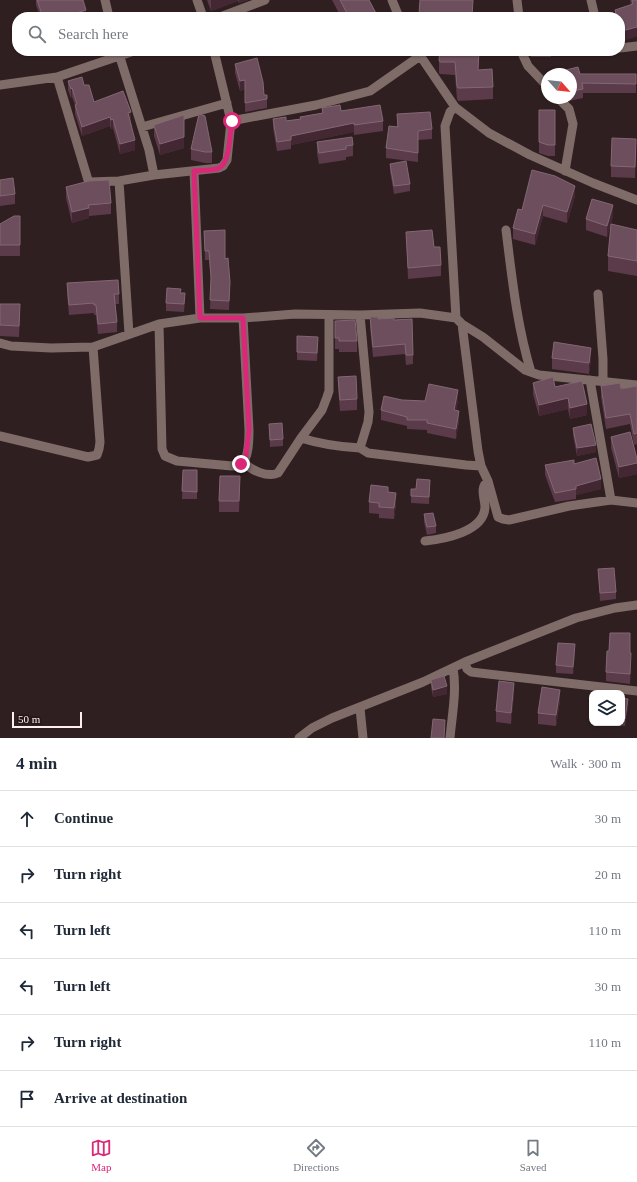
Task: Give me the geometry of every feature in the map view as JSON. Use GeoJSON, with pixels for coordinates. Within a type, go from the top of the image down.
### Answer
{"type":"FeatureCollection","features":[{"type":"Feature","properties":{"kind":"street"},"geometry":{"type":"LineString","coordinates":[[105,0],[109,12]]}},
{"type":"Feature","properties":{"kind":"street"},"geometry":{"type":"LineString","coordinates":[[197,0],[201,12]]}},
{"type":"Feature","properties":{"kind":"street"},"geometry":{"type":"LineString","coordinates":[[234,12],[266,0]]}},
{"type":"Feature","properties":{"kind":"street"},"geometry":{"type":"LineString","coordinates":[[392,0],[398,12]]}},
{"type":"Feature","properties":{"kind":"street"},"geometry":{"type":"LineString","coordinates":[[517,0],[518,12]]}},
{"type":"Feature","properties":{"kind":"street"},"geometry":{"type":"LineString","coordinates":[[591,0],[593,12]]}},
{"type":"Feature","properties":{"kind":"street"},"geometry":{"type":"LineString","coordinates":[[625,47],[637,46]]}},
{"type":"Feature","properties":{"kind":"street"},"geometry":{"type":"LineString","coordinates":[[0,85],[57,77],[114,56]]}},
{"type":"Feature","properties":{"kind":"street"},"geometry":{"type":"LineString","coordinates":[[120,56],[142,127],[154,175]]}},
{"type":"Feature","properties":{"kind":"street"},"geometry":{"type":"LineString","coordinates":[[57,77],[88,180],[94,183],[119,181],[154,175],[219,168],[226,162],[232,121],[215,56]]}},
{"type":"Feature","properties":{"kind":"street"},"geometry":{"type":"LineString","coordinates":[[232,121],[316,105],[370,91],[414,56]]}},
{"type":"Feature","properties":{"kind":"street"},"geometry":{"type":"LineString","coordinates":[[420,56],[455,107],[489,132],[530,155],[593,183],[637,200]]}},
{"type":"Feature","properties":{"kind":"street"},"geometry":{"type":"LineString","coordinates":[[523,56],[528,66],[541,80]]}},
{"type":"Feature","properties":{"kind":"street"},"geometry":{"type":"LineString","coordinates":[[142,127],[227,103]]}},
{"type":"Feature","properties":{"kind":"street"},"geometry":{"type":"LineString","coordinates":[[564,104],[569,109],[573,124],[565,171]]}},
{"type":"Feature","properties":{"kind":"street"},"geometry":{"type":"LineString","coordinates":[[455,107],[450,112],[445,126],[459,321],[478,451],[481,466],[488,481],[497,516],[504,520],[509,520],[569,506],[611,500],[637,503]]}},
{"type":"Feature","properties":{"kind":"street"},"geometry":{"type":"LineString","coordinates":[[194,171],[200,318]]}},
{"type":"Feature","properties":{"kind":"street"},"geometry":{"type":"LineString","coordinates":[[119,181],[128,334]]}},
{"type":"Feature","properties":{"kind":"street"},"geometry":{"type":"LineString","coordinates":[[506,230],[515,302],[523,346],[531,372]]}},
{"type":"Feature","properties":{"kind":"street"},"geometry":{"type":"LineString","coordinates":[[598,294],[604,359],[603,381]]}},
{"type":"Feature","properties":{"kind":"street"},"geometry":{"type":"LineString","coordinates":[[0,343],[12,346],[51,348],[93,347],[159,324],[200,318],[243,318],[295,314],[360,316],[420,312],[459,321],[483,337],[525,370],[539,375],[637,384]]}},
{"type":"Feature","properties":{"kind":"street"},"geometry":{"type":"LineString","coordinates":[[243,462],[255,470],[272,475],[276,474],[280,471],[301,438],[322,410],[329,391],[328,315]]}},
{"type":"Feature","properties":{"kind":"street"},"geometry":{"type":"LineString","coordinates":[[360,316],[369,412],[368,422],[360,448]]}},
{"type":"Feature","properties":{"kind":"street"},"geometry":{"type":"LineString","coordinates":[[159,324],[162,449],[165,456],[177,461],[232,466],[243,462],[246,455],[249,430],[243,318]]}},
{"type":"Feature","properties":{"kind":"street"},"geometry":{"type":"LineString","coordinates":[[0,436],[88,457],[97,455],[100,449],[100,442],[93,347]]}},
{"type":"Feature","properties":{"kind":"street"},"geometry":{"type":"LineString","coordinates":[[590,380],[611,500]]}},
{"type":"Feature","properties":{"kind":"street"},"geometry":{"type":"LineString","coordinates":[[301,438],[342,447],[360,448],[368,453],[481,466]]}},
{"type":"Feature","properties":{"kind":"street"},"geometry":{"type":"LineString","coordinates":[[425,542],[447,538],[479,523],[485,510],[483,491],[484,485],[488,481]]}},
{"type":"Feature","properties":{"kind":"street"},"geometry":{"type":"LineString","coordinates":[[298,738],[322,723],[423,682],[465,662],[576,618],[615,608],[637,605]]}},
{"type":"Feature","properties":{"kind":"street"},"geometry":{"type":"LineString","coordinates":[[465,662],[467,669],[471,672],[637,691]]}},
{"type":"Feature","properties":{"kind":"street"},"geometry":{"type":"LineString","coordinates":[[450,738],[455,678],[454,668]]}},
{"type":"Feature","properties":{"kind":"street"},"geometry":{"type":"LineString","coordinates":[[360,708],[363,738]]}},
{"type":"Feature","properties":{"kind":"building"},"geometry":{"type":"Polygon","coordinates":[[[37,0],[83,0],[86,10],[80,12],[41,12],[37,0]]]}},
{"type":"Feature","properties":{"kind":"building"},"geometry":{"type":"Polygon","coordinates":[[[340,0],[369,0],[375,12],[346,12],[340,0]]]}},
{"type":"Feature","properties":{"kind":"building"},"geometry":{"type":"Polygon","coordinates":[[[420,0],[473,0],[472,12],[419,12],[420,0]]]}},
{"type":"Feature","properties":{"kind":"building"},"geometry":{"type":"Polygon","coordinates":[[[632,0],[637,0],[637,27],[625,30],[625,12],[616,12],[615,10],[633,4],[632,0]]]}},
{"type":"Feature","properties":{"kind":"building"},"geometry":{"type":"Polygon","coordinates":[[[439,56],[479,56],[478,70],[492,69],[493,87],[458,88],[455,62],[440,62],[439,56]]]}},
{"type":"Feature","properties":{"kind":"building"},"geometry":{"type":"Polygon","coordinates":[[[257,58],[263,82],[264,95],[267,95],[267,99],[245,103],[245,80],[240,81],[235,64],[257,58]]]}},
{"type":"Feature","properties":{"kind":"building"},"geometry":{"type":"Polygon","coordinates":[[[578,67],[580,74],[636,74],[636,84],[582,83],[583,89],[577,90],[577,68],[574,68],[578,67]]]}},
{"type":"Feature","properties":{"kind":"building"},"geometry":{"type":"Polygon","coordinates":[[[82,77],[84,85],[89,85],[94,102],[123,91],[131,112],[128,113],[135,140],[120,144],[113,119],[111,120],[110,117],[82,127],[75,105],[77,104],[68,81],[82,77]]]}},
{"type":"Feature","properties":{"kind":"building"},"geometry":{"type":"Polygon","coordinates":[[[340,105],[341,111],[380,105],[383,121],[354,125],[354,123],[291,136],[291,140],[277,142],[273,119],[286,117],[286,121],[301,119],[300,117],[323,113],[322,108],[340,105]]]}},
{"type":"Feature","properties":{"kind":"building"},"geometry":{"type":"Polygon","coordinates":[[[539,110],[555,110],[555,145],[548,145],[539,142],[539,110]]]}},
{"type":"Feature","properties":{"kind":"building"},"geometry":{"type":"Polygon","coordinates":[[[430,112],[432,129],[418,131],[418,153],[386,148],[389,126],[398,127],[397,114],[430,112]]]}},
{"type":"Feature","properties":{"kind":"building"},"geometry":{"type":"Polygon","coordinates":[[[199,114],[205,116],[212,152],[191,149],[199,114]]]}},
{"type":"Feature","properties":{"kind":"building"},"geometry":{"type":"Polygon","coordinates":[[[184,115],[184,137],[160,144],[154,125],[184,115]]]}},
{"type":"Feature","properties":{"kind":"building"},"geometry":{"type":"Polygon","coordinates":[[[352,137],[353,145],[346,146],[346,149],[319,153],[317,142],[352,137]]]}},
{"type":"Feature","properties":{"kind":"building"},"geometry":{"type":"Polygon","coordinates":[[[612,138],[636,139],[635,167],[611,166],[612,138]]]}},
{"type":"Feature","properties":{"kind":"building"},"geometry":{"type":"Polygon","coordinates":[[[406,161],[410,184],[394,186],[390,164],[406,161]]]}},
{"type":"Feature","properties":{"kind":"building"},"geometry":{"type":"Polygon","coordinates":[[[532,170],[555,176],[575,186],[567,212],[543,205],[535,234],[513,228],[518,209],[522,210],[532,170]]]}},
{"type":"Feature","properties":{"kind":"building"},"geometry":{"type":"Polygon","coordinates":[[[13,178],[15,194],[0,196],[0,180],[13,178]]]}},
{"type":"Feature","properties":{"kind":"building"},"geometry":{"type":"Polygon","coordinates":[[[109,180],[111,203],[88,205],[89,208],[72,212],[66,187],[89,181],[109,180]]]}},
{"type":"Feature","properties":{"kind":"building"},"geometry":{"type":"Polygon","coordinates":[[[592,199],[613,205],[607,226],[586,219],[592,199]]]}},
{"type":"Feature","properties":{"kind":"building"},"geometry":{"type":"Polygon","coordinates":[[[14,216],[20,216],[20,245],[0,245],[0,224],[14,216]]]}},
{"type":"Feature","properties":{"kind":"building"},"geometry":{"type":"Polygon","coordinates":[[[611,224],[637,230],[637,261],[608,256],[611,224]]]}},
{"type":"Feature","properties":{"kind":"building"},"geometry":{"type":"Polygon","coordinates":[[[225,230],[225,259],[228,258],[230,282],[229,301],[210,300],[211,277],[209,251],[205,251],[204,231],[225,230]]]}},
{"type":"Feature","properties":{"kind":"building"},"geometry":{"type":"Polygon","coordinates":[[[432,230],[434,247],[440,247],[441,265],[408,268],[406,232],[432,230]]]}},
{"type":"Feature","properties":{"kind":"building"},"geometry":{"type":"Polygon","coordinates":[[[118,280],[119,294],[114,294],[117,322],[98,324],[96,305],[94,305],[94,303],[69,305],[67,283],[118,280]]]}},
{"type":"Feature","properties":{"kind":"building"},"geometry":{"type":"Polygon","coordinates":[[[167,288],[181,289],[180,293],[185,293],[184,304],[166,303],[167,288]]]}},
{"type":"Feature","properties":{"kind":"building"},"geometry":{"type":"Polygon","coordinates":[[[0,304],[20,304],[19,326],[0,325],[0,304]]]}},
{"type":"Feature","properties":{"kind":"building"},"geometry":{"type":"Polygon","coordinates":[[[370,317],[378,317],[378,319],[394,318],[394,320],[412,319],[413,355],[406,355],[405,344],[373,347],[370,317]]]}},
{"type":"Feature","properties":{"kind":"building"},"geometry":{"type":"Polygon","coordinates":[[[355,320],[357,341],[339,341],[339,338],[335,338],[335,321],[355,320]]]}},
{"type":"Feature","properties":{"kind":"building"},"geometry":{"type":"Polygon","coordinates":[[[297,336],[318,337],[317,353],[297,352],[297,336]]]}},
{"type":"Feature","properties":{"kind":"building"},"geometry":{"type":"Polygon","coordinates":[[[554,342],[591,348],[589,363],[552,358],[554,342]]]}},
{"type":"Feature","properties":{"kind":"building"},"geometry":{"type":"Polygon","coordinates":[[[356,376],[357,399],[340,400],[338,377],[356,376]]]}},
{"type":"Feature","properties":{"kind":"building"},"geometry":{"type":"Polygon","coordinates":[[[553,377],[555,387],[582,381],[587,404],[570,408],[568,398],[539,405],[533,383],[553,377]]]}},
{"type":"Feature","properties":{"kind":"building"},"geometry":{"type":"Polygon","coordinates":[[[620,383],[621,389],[637,386],[637,433],[634,434],[630,414],[606,418],[601,386],[620,383]]]}},
{"type":"Feature","properties":{"kind":"building"},"geometry":{"type":"Polygon","coordinates":[[[429,384],[458,390],[454,410],[459,411],[456,429],[427,423],[427,420],[407,420],[407,417],[381,410],[384,396],[402,400],[425,401],[429,384]]]}},
{"type":"Feature","properties":{"kind":"building"},"geometry":{"type":"Polygon","coordinates":[[[282,423],[283,439],[270,440],[269,424],[282,423]]]}},
{"type":"Feature","properties":{"kind":"building"},"geometry":{"type":"Polygon","coordinates":[[[591,424],[596,445],[577,448],[573,428],[591,424]]]}},
{"type":"Feature","properties":{"kind":"building"},"geometry":{"type":"Polygon","coordinates":[[[630,432],[637,463],[619,467],[611,437],[630,432]]]}},
{"type":"Feature","properties":{"kind":"building"},"geometry":{"type":"Polygon","coordinates":[[[596,458],[601,479],[576,486],[576,489],[555,493],[545,465],[574,460],[574,464],[596,458]]]}},
{"type":"Feature","properties":{"kind":"building"},"geometry":{"type":"Polygon","coordinates":[[[183,470],[197,470],[197,492],[182,491],[183,470]]]}},
{"type":"Feature","properties":{"kind":"building"},"geometry":{"type":"Polygon","coordinates":[[[220,476],[240,476],[239,501],[219,501],[220,476]]]}},
{"type":"Feature","properties":{"kind":"building"},"geometry":{"type":"Polygon","coordinates":[[[417,479],[430,480],[429,497],[411,496],[411,489],[416,489],[417,479]]]}},
{"type":"Feature","properties":{"kind":"building"},"geometry":{"type":"Polygon","coordinates":[[[371,485],[388,487],[388,492],[396,493],[394,508],[379,507],[379,503],[369,502],[371,485]]]}},
{"type":"Feature","properties":{"kind":"building"},"geometry":{"type":"Polygon","coordinates":[[[433,513],[436,526],[427,527],[424,514],[433,513]]]}},
{"type":"Feature","properties":{"kind":"building"},"geometry":{"type":"Polygon","coordinates":[[[614,568],[616,592],[600,593],[598,569],[614,568]]]}},
{"type":"Feature","properties":{"kind":"building"},"geometry":{"type":"Polygon","coordinates":[[[610,633],[630,633],[630,674],[606,672],[610,633]]]}},
{"type":"Feature","properties":{"kind":"building"},"geometry":{"type":"Polygon","coordinates":[[[558,643],[575,644],[573,667],[556,665],[558,643]]]}},
{"type":"Feature","properties":{"kind":"building"},"geometry":{"type":"Polygon","coordinates":[[[444,676],[447,686],[433,690],[431,680],[444,676]]]}},
{"type":"Feature","properties":{"kind":"building"},"geometry":{"type":"Polygon","coordinates":[[[499,681],[514,683],[511,713],[496,711],[499,681]]]}},
{"type":"Feature","properties":{"kind":"building"},"geometry":{"type":"Polygon","coordinates":[[[542,687],[560,690],[556,715],[538,713],[542,687]]]}},
{"type":"Feature","properties":{"kind":"building"},"geometry":{"type":"Polygon","coordinates":[[[625,698],[628,699],[625,719],[625,698]]]}},
{"type":"Feature","properties":{"kind":"building"},"geometry":{"type":"Polygon","coordinates":[[[433,719],[445,720],[444,738],[431,738],[433,719]]]}},
{"type":"Feature","properties":{"kind":"route"},"geometry":{"type":"LineString","coordinates":[[232,121],[227,157],[223,166],[219,168],[194,171],[200,318],[243,318],[249,430],[248,447],[245,460],[241,464]]}}]}
